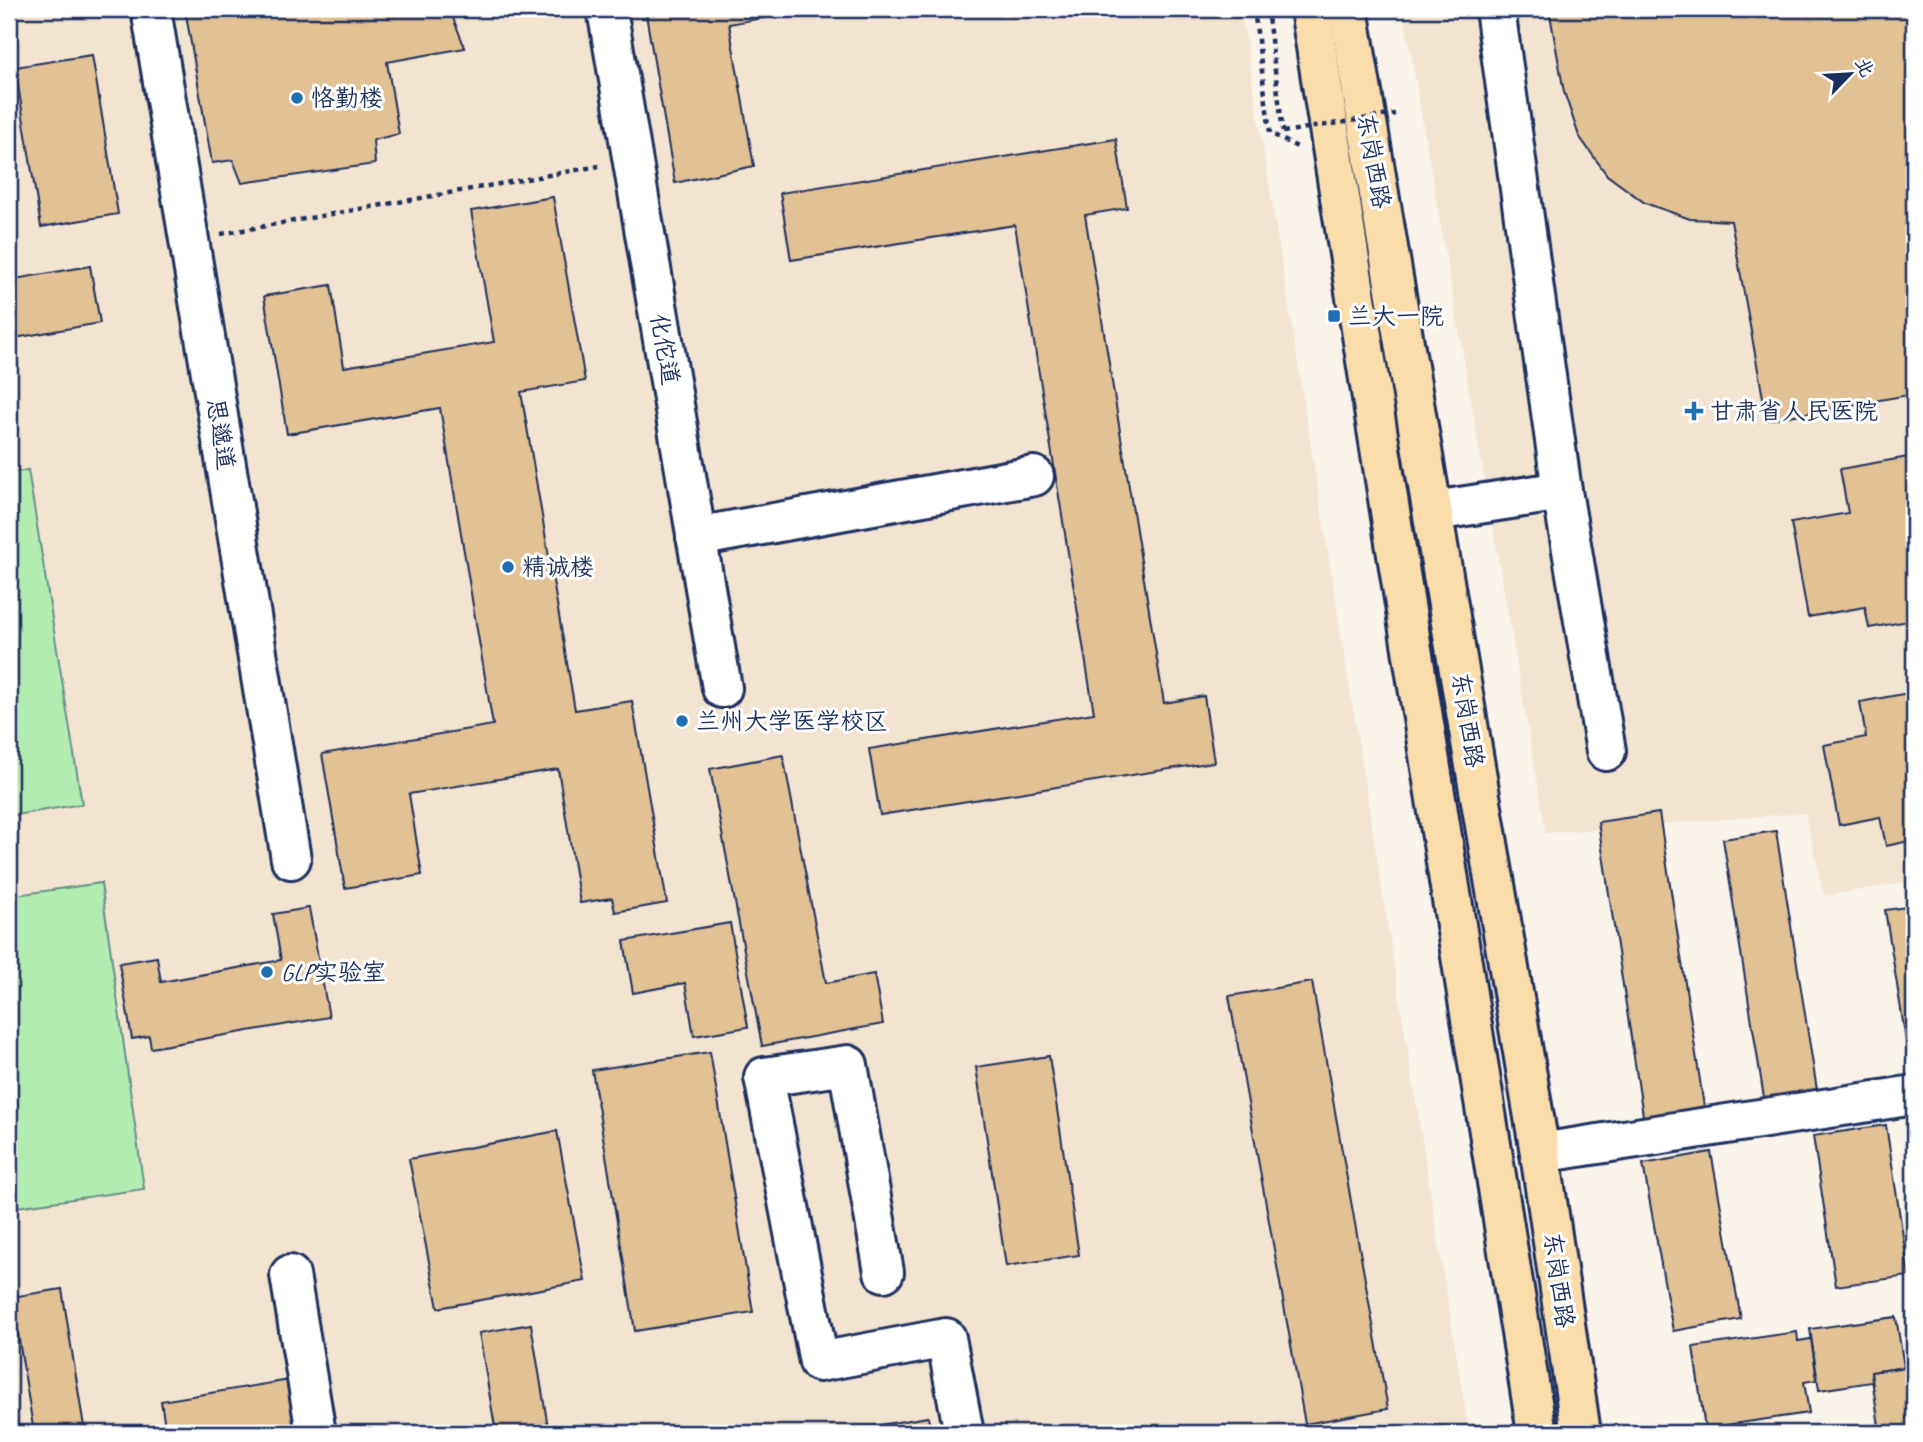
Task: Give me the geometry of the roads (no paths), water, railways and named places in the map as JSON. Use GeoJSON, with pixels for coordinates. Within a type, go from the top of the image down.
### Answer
{"type":"FeatureCollection","features":[{"type":"Feature","properties":{"kind":"main road","name":"东岗西路"},"geometry":{"type":"LineString","coordinates":[[1310,9],[1534,1433]]}},
{"type":"Feature","properties":{"kind":"main road","name":"东岗西路"},"geometry":{"type":"LineString","coordinates":[[1348,9],[1540,1153],[1581,1433]]}},
{"type":"Feature","properties":{"kind":"street","name":"思邈道"},"geometry":{"type":"LineString","coordinates":[[151,9],[291,859]]}},
{"type":"Feature","properties":{"kind":"street","name":"化佗道"},"geometry":{"type":"LineString","coordinates":[[607,9],[722,688]]}},
{"type":"Feature","properties":{"kind":"street"},"geometry":{"type":"LineString","coordinates":[[1495,9],[1562,491],[1606,751]]}},
{"type":"Feature","properties":{"kind":"street"},"geometry":{"type":"LineString","coordinates":[[696,537],[1034,476]]}},
{"type":"Feature","properties":{"kind":"street"},"geometry":{"type":"LineString","coordinates":[[1434,511],[1562,491]]}},
{"type":"Feature","properties":{"kind":"street"},"geometry":{"type":"LineString","coordinates":[[884,1272],[848,1065],[764,1077],[819,1362],[946,1338],[964,1433]]}},
{"type":"Feature","properties":{"kind":"street"},"geometry":{"type":"LineString","coordinates":[[1540,1153],[1914,1095]]}},
{"type":"Feature","properties":{"kind":"street"},"geometry":{"type":"LineString","coordinates":[[290,1275],[316,1433]]}},
{"type":"Feature","properties":{"kind":"place","name":"恪勤楼"},"geometry":{"type":"Point","coordinates":[297,98]}},
{"type":"Feature","properties":{"kind":"place","name":"兰大一院"},"geometry":{"type":"Point","coordinates":[1334,316]}},
{"type":"Feature","properties":{"kind":"place","name":"甘肃省人民医院"},"geometry":{"type":"Point","coordinates":[1694,411]}},
{"type":"Feature","properties":{"kind":"place","name":"精诚楼"},"geometry":{"type":"Point","coordinates":[508,567]}},
{"type":"Feature","properties":{"kind":"place","name":"兰州大学医学校区"},"geometry":{"type":"Point","coordinates":[682,721]}},
{"type":"Feature","properties":{"kind":"place","name":"GLP实验室"},"geometry":{"type":"Point","coordinates":[267,972]}}]}
